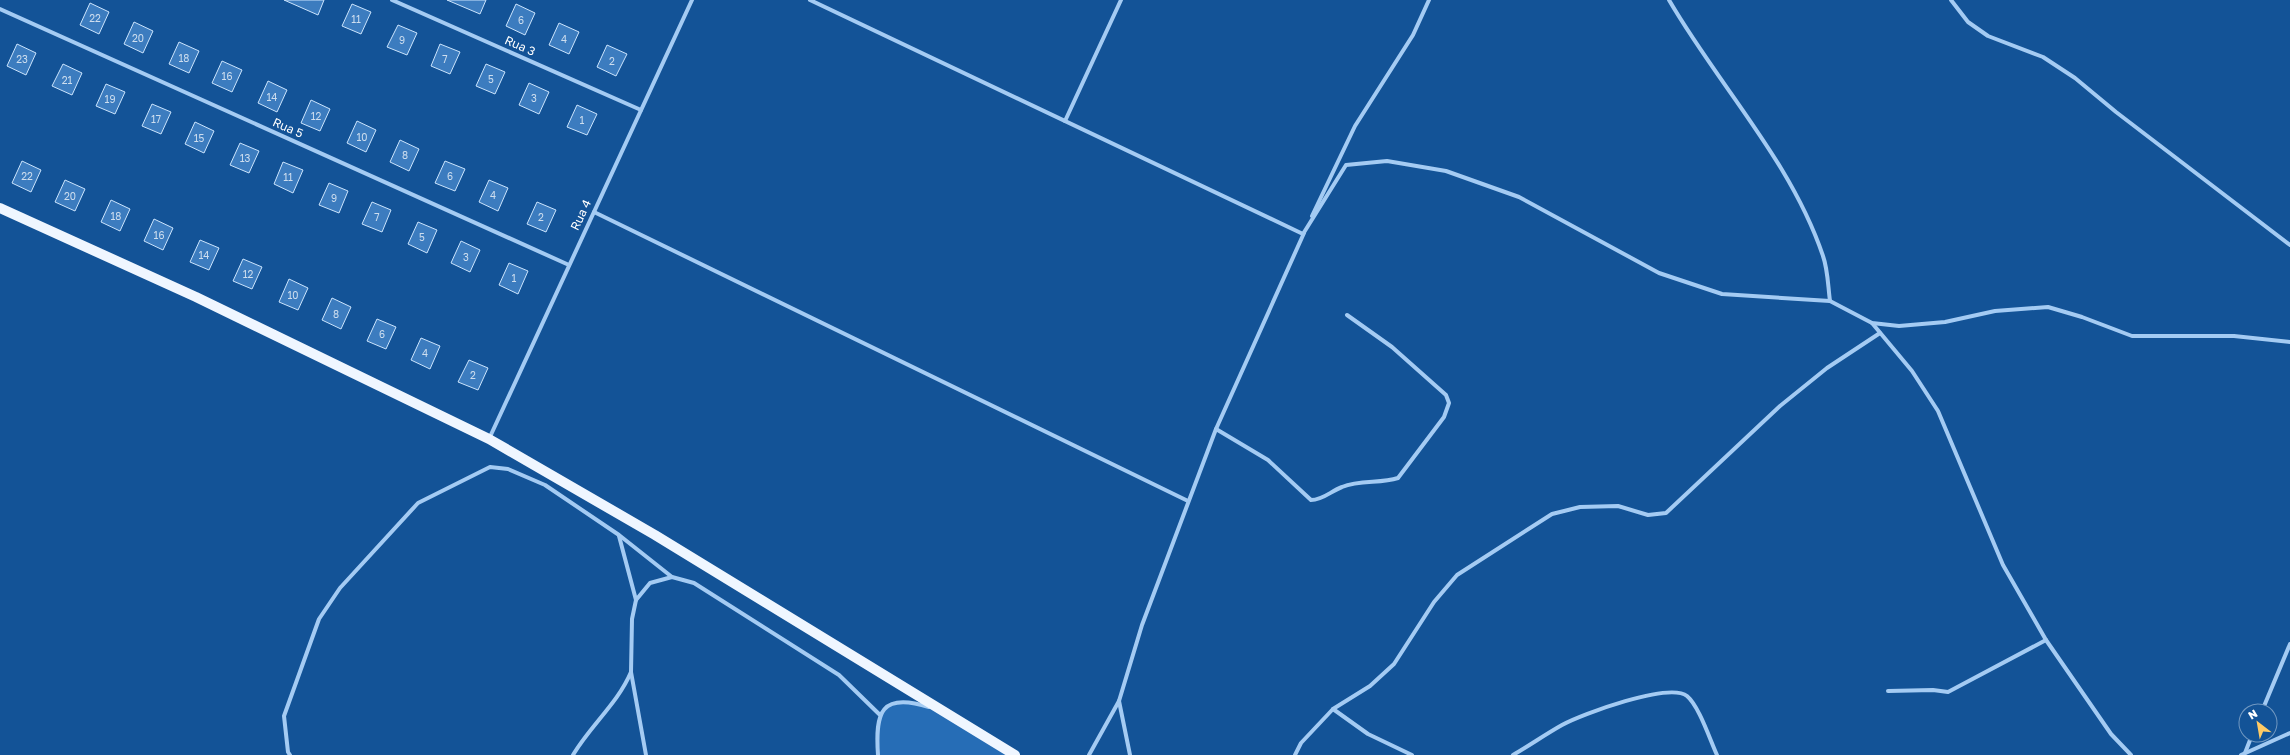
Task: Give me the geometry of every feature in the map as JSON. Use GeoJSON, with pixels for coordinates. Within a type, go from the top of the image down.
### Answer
{"type":"FeatureCollection","features":[{"type":"Feature","properties":{"kind":"main road"},"geometry":{"type":"LineString","coordinates":[[0,208],[203,300],[489,439],[654,534],[1015,755]]}},
{"type":"Feature","properties":{"kind":"street","name":"Rua 3"},"geometry":{"type":"LineString","coordinates":[[392,0],[641,110]]}},
{"type":"Feature","properties":{"kind":"street","name":"Rua 4"},"geometry":{"type":"LineString","coordinates":[[489,439],[692,0]]}},
{"type":"Feature","properties":{"kind":"street"},"geometry":{"type":"LineString","coordinates":[[810,0],[1303,234]]}},
{"type":"Feature","properties":{"kind":"street"},"geometry":{"type":"LineString","coordinates":[[1065,121],[1121,0]]}},
{"type":"Feature","properties":{"kind":"street"},"geometry":{"type":"LineString","coordinates":[[1089,755],[1119,700],[1142,625],[1216,429],[1303,234],[1355,126],[1413,35],[1429,0]]}},
{"type":"Feature","properties":{"kind":"street"},"geometry":{"type":"LineString","coordinates":[[1669,0],[1761,137],[1800,199],[1823,257],[1830,301]]}},
{"type":"Feature","properties":{"kind":"street"},"geometry":{"type":"LineString","coordinates":[[1951,0],[1968,22],[1988,36],[2044,57],[2075,78],[2116,112],[2290,245]]}},
{"type":"Feature","properties":{"kind":"street","name":"Rua 5"},"geometry":{"type":"LineString","coordinates":[[0,10],[569,265]]}},
{"type":"Feature","properties":{"kind":"street"},"geometry":{"type":"LineString","coordinates":[[1303,234],[1346,165],[1387,161],[1446,171],[1519,197],[1659,273],[1722,294],[1830,301],[1872,323],[1899,326],[1945,322],[1995,312],[2048,307],[2082,316],[2132,336],[2220,336],[2290,342]]}},
{"type":"Feature","properties":{"kind":"street"},"geometry":{"type":"LineString","coordinates":[[594,212],[1188,501]]}},
{"type":"Feature","properties":{"kind":"street"},"geometry":{"type":"LineString","coordinates":[[1216,429],[1268,460],[1311,500],[1319,500],[1343,486],[1364,481],[1390,481],[1398,478],[1444,417],[1449,403],[1446,395],[1392,347],[1347,315]]}},
{"type":"Feature","properties":{"kind":"street"},"geometry":{"type":"LineString","coordinates":[[1872,323],[1912,372],[1938,411],[2003,565],[2046,640],[2111,734],[2131,755]]}},
{"type":"Feature","properties":{"kind":"street"},"geometry":{"type":"LineString","coordinates":[[1295,755],[1301,743],[1333,709],[1370,686],[1394,664],[1434,602],[1457,575],[1552,514],[1580,507],[1618,506],[1648,515],[1666,513],[1780,406],[1827,368],[1880,333]]}},
{"type":"Feature","properties":{"kind":"street"},"geometry":{"type":"LineString","coordinates":[[290,755],[288,752],[284,716],[319,619],[340,588],[418,503],[490,467],[508,469],[545,485],[619,535],[672,577],[694,583],[839,675],[879,714]]}},
{"type":"Feature","properties":{"kind":"street"},"geometry":{"type":"LineString","coordinates":[[619,535],[636,600],[632,619],[632,672],[646,755]]}},
{"type":"Feature","properties":{"kind":"street"},"geometry":{"type":"LineString","coordinates":[[636,600],[650,584],[672,577]]}},
{"type":"Feature","properties":{"kind":"street"},"geometry":{"type":"LineString","coordinates":[[1888,691],[1933,690],[1948,692],[2046,640]]}},
{"type":"Feature","properties":{"kind":"street"},"geometry":{"type":"LineString","coordinates":[[2265,703],[2290,644]]}},
{"type":"Feature","properties":{"kind":"street"},"geometry":{"type":"LineString","coordinates":[[573,755],[582,739],[626,683],[632,672]]}},
{"type":"Feature","properties":{"kind":"street"},"geometry":{"type":"LineString","coordinates":[[1513,755],[1562,725],[1592,711],[1644,696],[1675,692],[1687,695],[1696,708],[1717,755]]}},
{"type":"Feature","properties":{"kind":"street"},"geometry":{"type":"LineString","coordinates":[[1119,700],[1130,755]]}},
{"type":"Feature","properties":{"kind":"street"},"geometry":{"type":"LineString","coordinates":[[878,755],[876,728],[879,714],[891,704],[909,701],[941,710]]}},
{"type":"Feature","properties":{"kind":"street"},"geometry":{"type":"LineString","coordinates":[[1333,709],[1368,734],[1412,755]]}},
{"type":"Feature","properties":{"kind":"street"},"geometry":{"type":"LineString","coordinates":[[2243,754],[2290,733]]}},
{"type":"Feature","properties":{"kind":"street"},"geometry":{"type":"LineString","coordinates":[[2243,754],[2248,743]]}},
{"type":"Feature","properties":{"kind":"shaded area"},"geometry":{"type":"Polygon","coordinates":[[[909,701],[941,710],[1015,755],[879,755],[879,714],[891,704],[909,701]]]}},
{"type":"Feature","properties":{"kind":"building"},"geometry":{"type":"Polygon","coordinates":[[[284,0],[324,0],[318,15],[284,0]]]}},
{"type":"Feature","properties":{"kind":"building"},"geometry":{"type":"Polygon","coordinates":[[[447,0],[486,0],[480,14],[447,0]]]}},
{"type":"Feature","properties":{"kind":"building"},"geometry":{"type":"Polygon","coordinates":[[[90,3],[109,12],[99,34],[80,25],[90,3]]]}},
{"type":"Feature","properties":{"kind":"building"},"geometry":{"type":"Polygon","coordinates":[[[352,4],[371,12],[361,34],[342,26],[352,4]]]}},
{"type":"Feature","properties":{"kind":"building"},"geometry":{"type":"Polygon","coordinates":[[[516,4],[535,13],[525,35],[506,26],[516,4]]]}},
{"type":"Feature","properties":{"kind":"building"},"geometry":{"type":"Polygon","coordinates":[[[134,22],[153,31],[143,53],[124,44],[134,22]]]}},
{"type":"Feature","properties":{"kind":"building"},"geometry":{"type":"Polygon","coordinates":[[[559,23],[579,32],[569,54],[549,45],[559,23]]]}},
{"type":"Feature","properties":{"kind":"building"},"geometry":{"type":"Polygon","coordinates":[[[398,25],[417,33],[407,55],[387,47],[398,25]]]}},
{"type":"Feature","properties":{"kind":"building"},"geometry":{"type":"Polygon","coordinates":[[[179,42],[199,51],[189,73],[169,64],[179,42]]]}},
{"type":"Feature","properties":{"kind":"building"},"geometry":{"type":"Polygon","coordinates":[[[17,44],[36,53],[26,75],[7,66],[17,44]]]}},
{"type":"Feature","properties":{"kind":"building"},"geometry":{"type":"Polygon","coordinates":[[[440,44],[460,52],[450,74],[431,66],[440,44]]]}},
{"type":"Feature","properties":{"kind":"building"},"geometry":{"type":"Polygon","coordinates":[[[607,45],[627,54],[616,76],[597,67],[607,45]]]}},
{"type":"Feature","properties":{"kind":"building"},"geometry":{"type":"Polygon","coordinates":[[[222,61],[242,70],[232,92],[212,83],[222,61]]]}},
{"type":"Feature","properties":{"kind":"building"},"geometry":{"type":"Polygon","coordinates":[[[63,64],[82,73],[72,95],[52,86],[63,64]]]}},
{"type":"Feature","properties":{"kind":"building"},"geometry":{"type":"Polygon","coordinates":[[[486,64],[505,72],[495,94],[476,86],[486,64]]]}},
{"type":"Feature","properties":{"kind":"building"},"geometry":{"type":"Polygon","coordinates":[[[268,81],[287,90],[277,112],[258,103],[268,81]]]}},
{"type":"Feature","properties":{"kind":"building"},"geometry":{"type":"Polygon","coordinates":[[[529,83],[549,92],[539,114],[519,105],[529,83]]]}},
{"type":"Feature","properties":{"kind":"building"},"geometry":{"type":"Polygon","coordinates":[[[106,84],[125,92],[115,114],[96,106],[106,84]]]}},
{"type":"Feature","properties":{"kind":"building"},"geometry":{"type":"Polygon","coordinates":[[[311,100],[330,109],[320,131],[301,123],[311,100]]]}},
{"type":"Feature","properties":{"kind":"building"},"geometry":{"type":"Polygon","coordinates":[[[152,104],[171,112],[161,134],[142,126],[152,104]]]}},
{"type":"Feature","properties":{"kind":"building"},"geometry":{"type":"Polygon","coordinates":[[[577,105],[597,114],[587,135],[567,127],[577,105]]]}},
{"type":"Feature","properties":{"kind":"building"},"geometry":{"type":"Polygon","coordinates":[[[357,121],[376,130],[366,152],[347,143],[357,121]]]}},
{"type":"Feature","properties":{"kind":"building"},"geometry":{"type":"Polygon","coordinates":[[[195,122],[214,131],[204,153],[185,144],[195,122]]]}},
{"type":"Feature","properties":{"kind":"building"},"geometry":{"type":"Polygon","coordinates":[[[400,140],[419,149],[409,171],[390,162],[400,140]]]}},
{"type":"Feature","properties":{"kind":"building"},"geometry":{"type":"Polygon","coordinates":[[[240,143],[259,151],[249,173],[230,165],[240,143]]]}},
{"type":"Feature","properties":{"kind":"building"},"geometry":{"type":"Polygon","coordinates":[[[22,161],[41,170],[31,192],[12,183],[22,161]]]}},
{"type":"Feature","properties":{"kind":"building"},"geometry":{"type":"Polygon","coordinates":[[[445,161],[465,169],[455,191],[435,183],[445,161]]]}},
{"type":"Feature","properties":{"kind":"building"},"geometry":{"type":"Polygon","coordinates":[[[283,162],[303,170],[293,193],[274,184],[283,162]]]}},
{"type":"Feature","properties":{"kind":"building"},"geometry":{"type":"Polygon","coordinates":[[[65,180],[85,189],[75,211],[55,202],[65,180]]]}},
{"type":"Feature","properties":{"kind":"building"},"geometry":{"type":"Polygon","coordinates":[[[489,180],[508,188],[498,211],[479,202],[489,180]]]}},
{"type":"Feature","properties":{"kind":"building"},"geometry":{"type":"Polygon","coordinates":[[[329,183],[348,191],[339,213],[319,205],[329,183]]]}},
{"type":"Feature","properties":{"kind":"building"},"geometry":{"type":"Polygon","coordinates":[[[111,200],[130,209],[120,231],[101,222],[111,200]]]}},
{"type":"Feature","properties":{"kind":"building"},"geometry":{"type":"Polygon","coordinates":[[[372,202],[391,210],[382,232],[362,224],[372,202]]]}},
{"type":"Feature","properties":{"kind":"building"},"geometry":{"type":"Polygon","coordinates":[[[537,202],[556,210],[546,232],[527,224],[537,202]]]}},
{"type":"Feature","properties":{"kind":"building"},"geometry":{"type":"Polygon","coordinates":[[[154,219],[173,228],[163,250],[144,241],[154,219]]]}},
{"type":"Feature","properties":{"kind":"building"},"geometry":{"type":"Polygon","coordinates":[[[418,222],[437,230],[427,253],[408,244],[418,222]]]}},
{"type":"Feature","properties":{"kind":"building"},"geometry":{"type":"Polygon","coordinates":[[[200,240],[219,248],[209,270],[190,262],[200,240]]]}},
{"type":"Feature","properties":{"kind":"building"},"geometry":{"type":"Polygon","coordinates":[[[461,241],[480,250],[470,272],[451,263],[461,241]]]}},
{"type":"Feature","properties":{"kind":"building"},"geometry":{"type":"Polygon","coordinates":[[[243,259],[262,267],[252,289],[233,281],[243,259]]]}},
{"type":"Feature","properties":{"kind":"building"},"geometry":{"type":"Polygon","coordinates":[[[509,263],[528,271],[518,294],[499,285],[509,263]]]}},
{"type":"Feature","properties":{"kind":"building"},"geometry":{"type":"Polygon","coordinates":[[[289,279],[308,288],[298,310],[279,302],[289,279]]]}},
{"type":"Feature","properties":{"kind":"building"},"geometry":{"type":"Polygon","coordinates":[[[332,298],[351,307],[341,329],[322,320],[332,298]]]}},
{"type":"Feature","properties":{"kind":"building"},"geometry":{"type":"Polygon","coordinates":[[[377,319],[396,327],[386,349],[367,341],[377,319]]]}},
{"type":"Feature","properties":{"kind":"building"},"geometry":{"type":"Polygon","coordinates":[[[421,338],[440,346],[430,369],[411,360],[421,338]]]}},
{"type":"Feature","properties":{"kind":"building"},"geometry":{"type":"Polygon","coordinates":[[[469,360],[488,368],[478,390],[458,382],[469,360]]]}}]}
